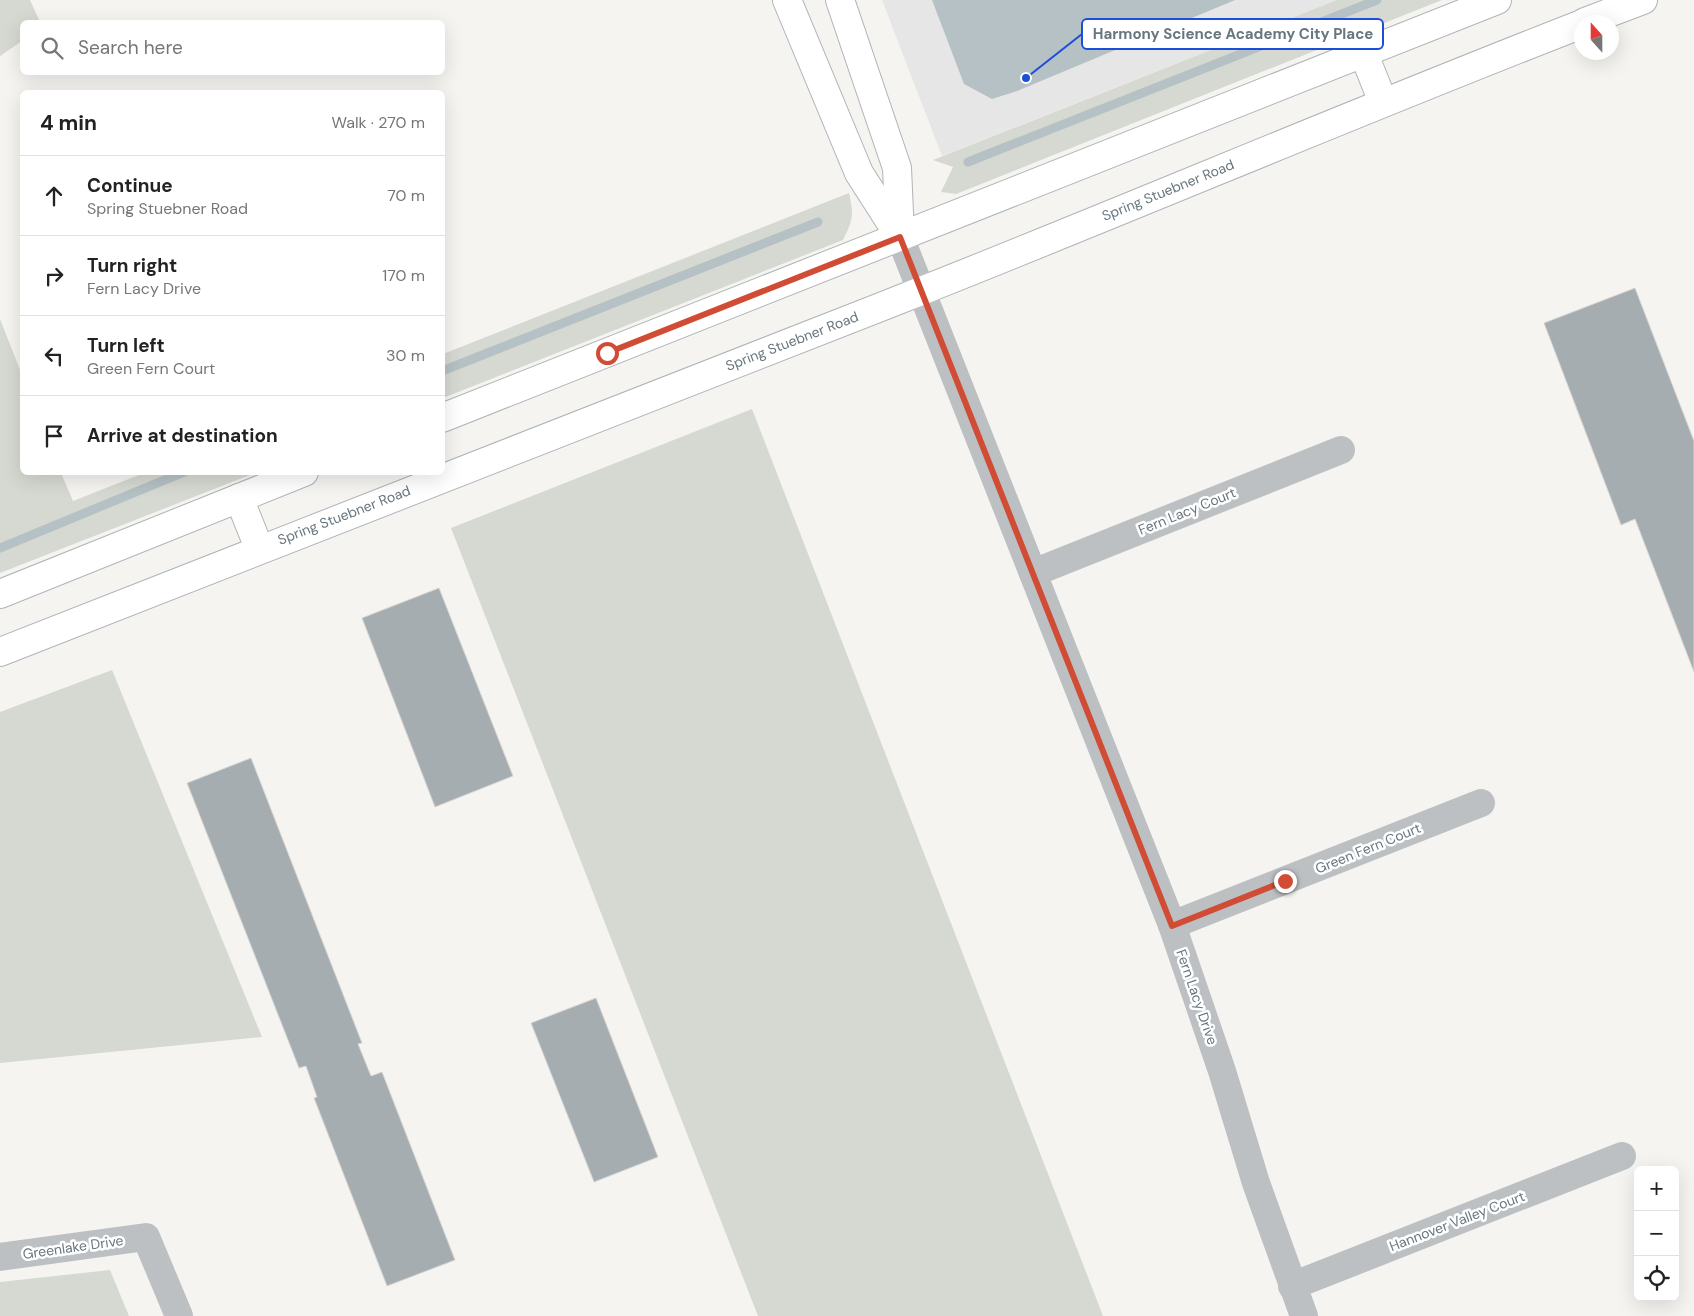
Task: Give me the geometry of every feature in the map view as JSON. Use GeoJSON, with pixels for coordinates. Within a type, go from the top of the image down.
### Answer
{"type":"FeatureCollection","features":[{"type":"Feature","properties":{"kind":"main road"},"geometry":{"type":"LineString","coordinates":[[787,0],[859,173],[900,237]]}},
{"type":"Feature","properties":{"kind":"main road"},"geometry":{"type":"LineString","coordinates":[[840,0],[897,168],[900,237]]}},
{"type":"Feature","properties":{"kind":"main road"},"geometry":{"type":"LineString","coordinates":[[445,417],[1496,0]]}},
{"type":"Feature","properties":{"kind":"main road"},"geometry":{"type":"LineString","coordinates":[[1604,15],[1643,0]]}},
{"type":"Feature","properties":{"kind":"main road","name":"Spring Stuebner Road"},"geometry":{"type":"LineString","coordinates":[[0,652],[259,548],[922,291],[1383,102],[1574,27]]}},
{"type":"Feature","properties":{"kind":"main road"},"geometry":{"type":"LineString","coordinates":[[1363,52],[1383,102]]}},
{"type":"Feature","properties":{"kind":"main road"},"geometry":{"type":"LineString","coordinates":[[0,594],[296,475]]}},
{"type":"Feature","properties":{"kind":"main road"},"geometry":{"type":"LineString","coordinates":[[239,498],[259,548]]}},
{"type":"Feature","properties":{"kind":"street","name":"Fern Lacy Drive"},"geometry":{"type":"LineString","coordinates":[[900,237],[1172,926],[1292,1286],[1304,1316]]}},
{"type":"Feature","properties":{"kind":"street","name":"Fern Lacy Court"},"geometry":{"type":"LineString","coordinates":[[1033,573],[1342,450]]}},
{"type":"Feature","properties":{"kind":"street","name":"Green Fern Court"},"geometry":{"type":"LineString","coordinates":[[1172,926],[1481,803]]}},
{"type":"Feature","properties":{"kind":"street","name":"Hannover Valley Court"},"geometry":{"type":"LineString","coordinates":[[1292,1286],[1622,1156]]}},
{"type":"Feature","properties":{"kind":"street","name":"Greenlake Drive"},"geometry":{"type":"LineString","coordinates":[[0,1257],[146,1237],[179,1316]]}},
{"type":"Feature","properties":{"kind":"shaded area"},"geometry":{"type":"Polygon","coordinates":[[[0,0],[30,0],[39,20],[20,20],[20,42],[0,56],[0,0]]]}},
{"type":"Feature","properties":{"kind":"shaded area"},"geometry":{"type":"Polygon","coordinates":[[[882,0],[1337,0],[942,156],[882,0]]]}},
{"type":"Feature","properties":{"kind":"shaded area"},"geometry":{"type":"Polygon","coordinates":[[[932,0],[1235,0],[1017,91],[992,99],[964,84],[932,0]]]}},
{"type":"Feature","properties":{"kind":"shaded area"},"geometry":{"type":"Polygon","coordinates":[[[1337,0],[1442,0],[956,194],[941,192],[953,167],[933,160],[1337,0]]]}},
{"type":"Feature","properties":{"kind":"shaded area"},"geometry":{"type":"Polygon","coordinates":[[[849,193],[852,217],[843,240],[445,397],[445,353],[849,193]]]}},
{"type":"Feature","properties":{"kind":"shaded area"},"geometry":{"type":"Polygon","coordinates":[[[0,319],[20,370],[20,475],[62,475],[73,501],[139,475],[250,475],[0,573],[0,319]]]}},
{"type":"Feature","properties":{"kind":"shaded area"},"geometry":{"type":"Polygon","coordinates":[[[752,409],[1103,1316],[758,1316],[451,528],[752,409]]]}},
{"type":"Feature","properties":{"kind":"shaded area"},"geometry":{"type":"Polygon","coordinates":[[[112,670],[262,1037],[0,1063],[0,712],[112,670]]]}},
{"type":"Feature","properties":{"kind":"shaded area"},"geometry":{"type":"Polygon","coordinates":[[[110,1270],[129,1316],[0,1316],[0,1282],[110,1270]]]}},
{"type":"Feature","properties":{"kind":"building"},"geometry":{"type":"Polygon","coordinates":[[[1635,288],[1694,441],[1694,672],[1635,519],[1621,525],[1544,323],[1635,288]]]}},
{"type":"Feature","properties":{"kind":"building"},"geometry":{"type":"Polygon","coordinates":[[[439,588],[513,776],[435,807],[362,618],[439,588]]]}},
{"type":"Feature","properties":{"kind":"building"},"geometry":{"type":"Polygon","coordinates":[[[251,758],[362,1043],[358,1044],[371,1076],[382,1072],[455,1260],[387,1286],[314,1098],[317,1097],[306,1066],[299,1068],[187,783],[251,758]]]}},
{"type":"Feature","properties":{"kind":"building"},"geometry":{"type":"Polygon","coordinates":[[[596,998],[658,1157],[594,1182],[531,1023],[596,998]]]}},
{"type":"Feature","properties":{"kind":"waterway"},"geometry":{"type":"LineString","coordinates":[[968,162],[1377,0]]}},
{"type":"Feature","properties":{"kind":"waterway"},"geometry":{"type":"LineString","coordinates":[[445,370],[818,222]]}},
{"type":"Feature","properties":{"kind":"waterway"},"geometry":{"type":"LineString","coordinates":[[0,548],[177,475]]}},
{"type":"Feature","properties":{"kind":"place","name":"Harmony Science Academy City Place"},"geometry":{"type":"Point","coordinates":[1026,78]}},
{"type":"Feature","properties":{"kind":"route"},"geometry":{"type":"LineString","coordinates":[[607,353],[900,237],[1172,926],[1285,881]]}}]}
